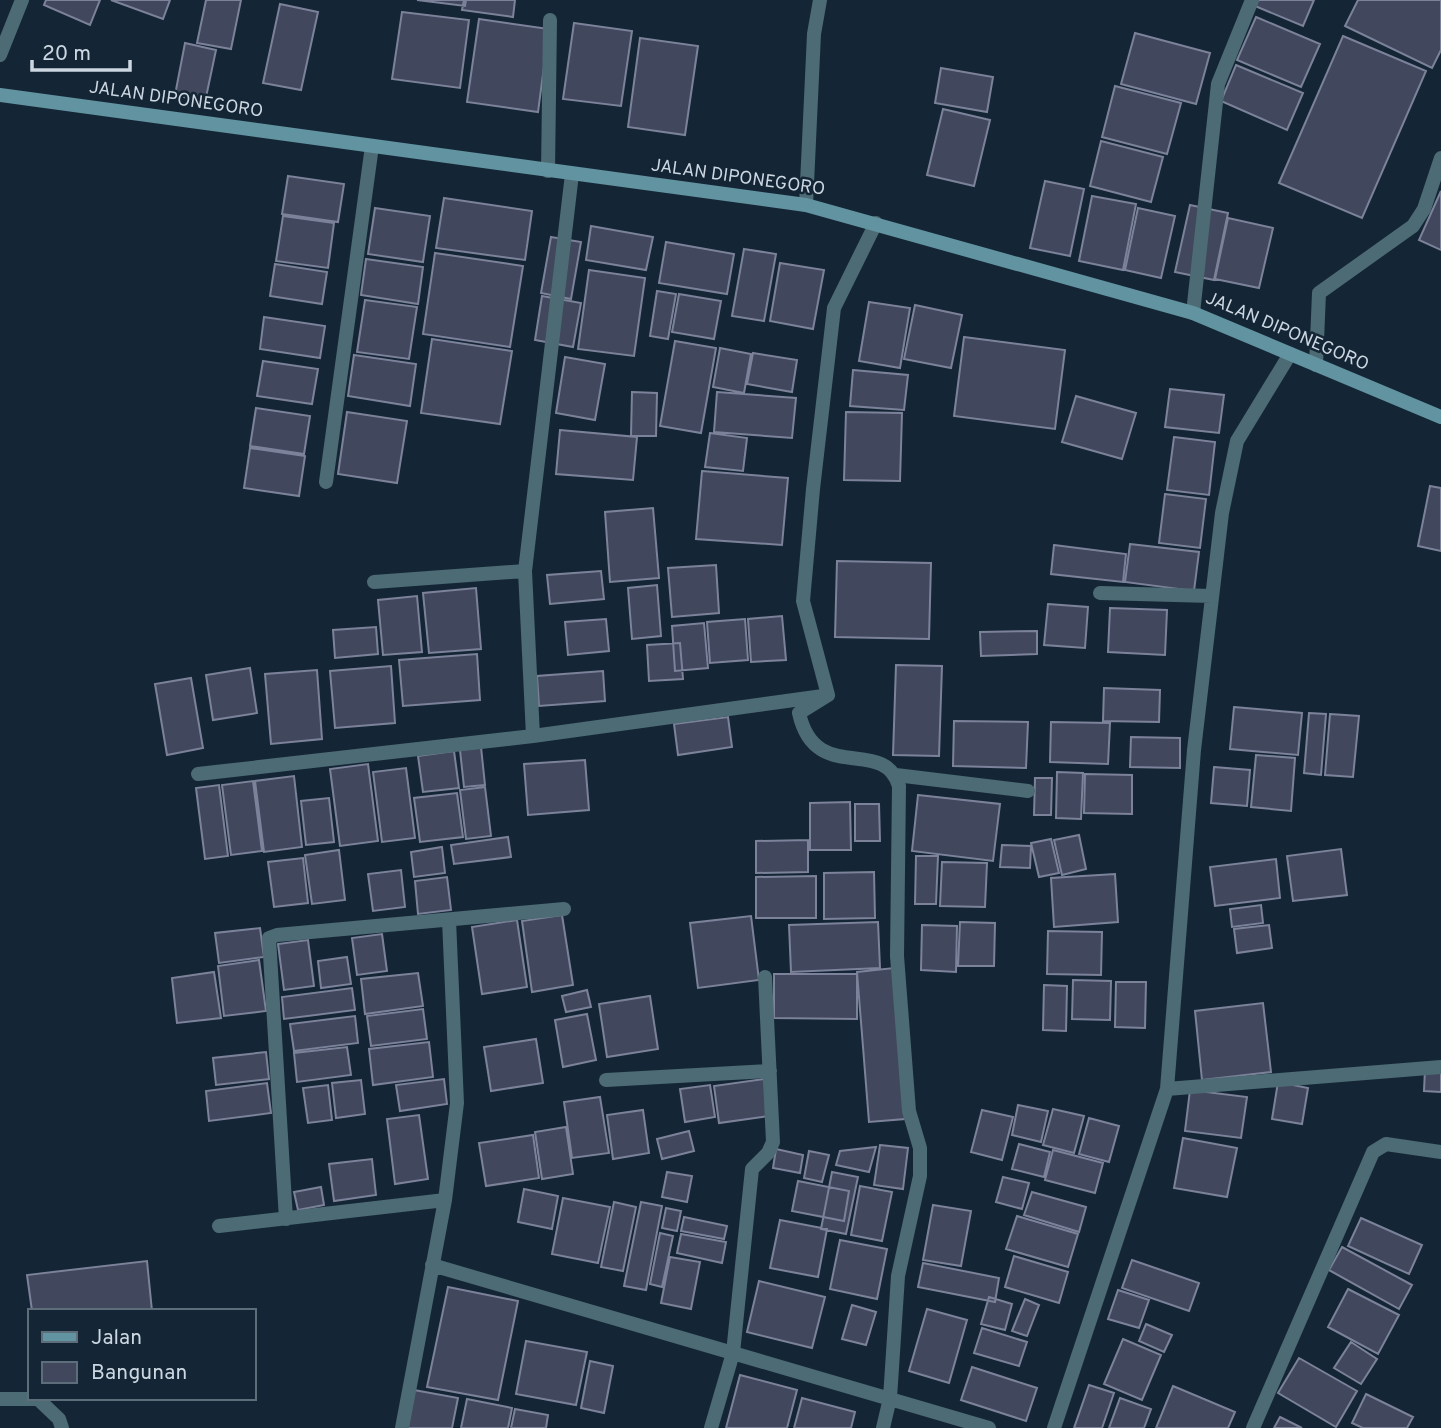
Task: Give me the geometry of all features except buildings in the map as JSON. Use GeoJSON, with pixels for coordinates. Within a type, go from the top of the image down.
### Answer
{"type":"FeatureCollection","features":[{"type":"Feature","properties":{"kind":"street"},"geometry":{"type":"LineString","coordinates":[[0,55],[23,0]]}},
{"type":"Feature","properties":{"kind":"street"},"geometry":{"type":"LineString","coordinates":[[806,205],[814,34],[820,0]]}},
{"type":"Feature","properties":{"kind":"street"},"geometry":{"type":"LineString","coordinates":[[1193,313],[1218,84],[1252,0]]}},
{"type":"Feature","properties":{"kind":"street"},"geometry":{"type":"LineString","coordinates":[[548,171],[550,20]]}},
{"type":"Feature","properties":{"kind":"street","name":"JALAN DIPONEGORO"},"geometry":{"type":"LineString","coordinates":[[0,95],[806,205],[1193,313],[1441,417]]}},
{"type":"Feature","properties":{"kind":"street"},"geometry":{"type":"LineString","coordinates":[[326,482],[373,146]]}},
{"type":"Feature","properties":{"kind":"street"},"geometry":{"type":"LineString","coordinates":[[1316,365],[1319,293],[1413,226],[1424,209],[1441,158]]}},
{"type":"Feature","properties":{"kind":"street"},"geometry":{"type":"LineString","coordinates":[[533,736],[525,571],[572,174]]}},
{"type":"Feature","properties":{"kind":"street"},"geometry":{"type":"LineString","coordinates":[[828,695],[803,601],[813,489],[834,307],[876,223]]}},
{"type":"Feature","properties":{"kind":"street"},"geometry":{"type":"LineString","coordinates":[[1055,1428],[1167,1089],[1193,764],[1222,513],[1237,441],[1290,354]]}},
{"type":"Feature","properties":{"kind":"street"},"geometry":{"type":"LineString","coordinates":[[374,582],[525,571]]}},
{"type":"Feature","properties":{"kind":"street"},"geometry":{"type":"LineString","coordinates":[[1100,593],[1212,596]]}},
{"type":"Feature","properties":{"kind":"street"},"geometry":{"type":"LineString","coordinates":[[198,774],[533,736],[828,695]]}},
{"type":"Feature","properties":{"kind":"street"},"geometry":{"type":"LineString","coordinates":[[828,695],[799,713],[803,732],[823,753],[887,765],[896,775],[900,805],[897,956],[909,1111],[921,1158],[920,1176],[898,1276],[890,1398],[883,1428]]}},
{"type":"Feature","properties":{"kind":"street"},"geometry":{"type":"LineString","coordinates":[[896,775],[1028,791]]}},
{"type":"Feature","properties":{"kind":"street"},"geometry":{"type":"LineString","coordinates":[[286,1219],[269,938],[277,935],[564,909]]}},
{"type":"Feature","properties":{"kind":"street"},"geometry":{"type":"LineString","coordinates":[[402,1428],[445,1200],[457,1103],[449,920]]}},
{"type":"Feature","properties":{"kind":"street"},"geometry":{"type":"LineString","coordinates":[[711,1428],[733,1353],[752,1169],[768,1153],[774,1142],[765,977]]}},
{"type":"Feature","properties":{"kind":"street"},"geometry":{"type":"LineString","coordinates":[[1167,1089],[1441,1067]]}},
{"type":"Feature","properties":{"kind":"street"},"geometry":{"type":"LineString","coordinates":[[606,1080],[770,1071]]}},
{"type":"Feature","properties":{"kind":"street"},"geometry":{"type":"LineString","coordinates":[[1253,1428],[1373,1152],[1386,1144],[1441,1152]]}},
{"type":"Feature","properties":{"kind":"street"},"geometry":{"type":"LineString","coordinates":[[219,1226],[445,1200]]}},
{"type":"Feature","properties":{"kind":"street"},"geometry":{"type":"LineString","coordinates":[[432,1265],[989,1428]]}},
{"type":"Feature","properties":{"kind":"street"},"geometry":{"type":"LineString","coordinates":[[0,1399],[28,1399]]}},
{"type":"Feature","properties":{"kind":"street"},"geometry":{"type":"LineString","coordinates":[[39,1400],[59,1419],[62,1428]]}}]}
